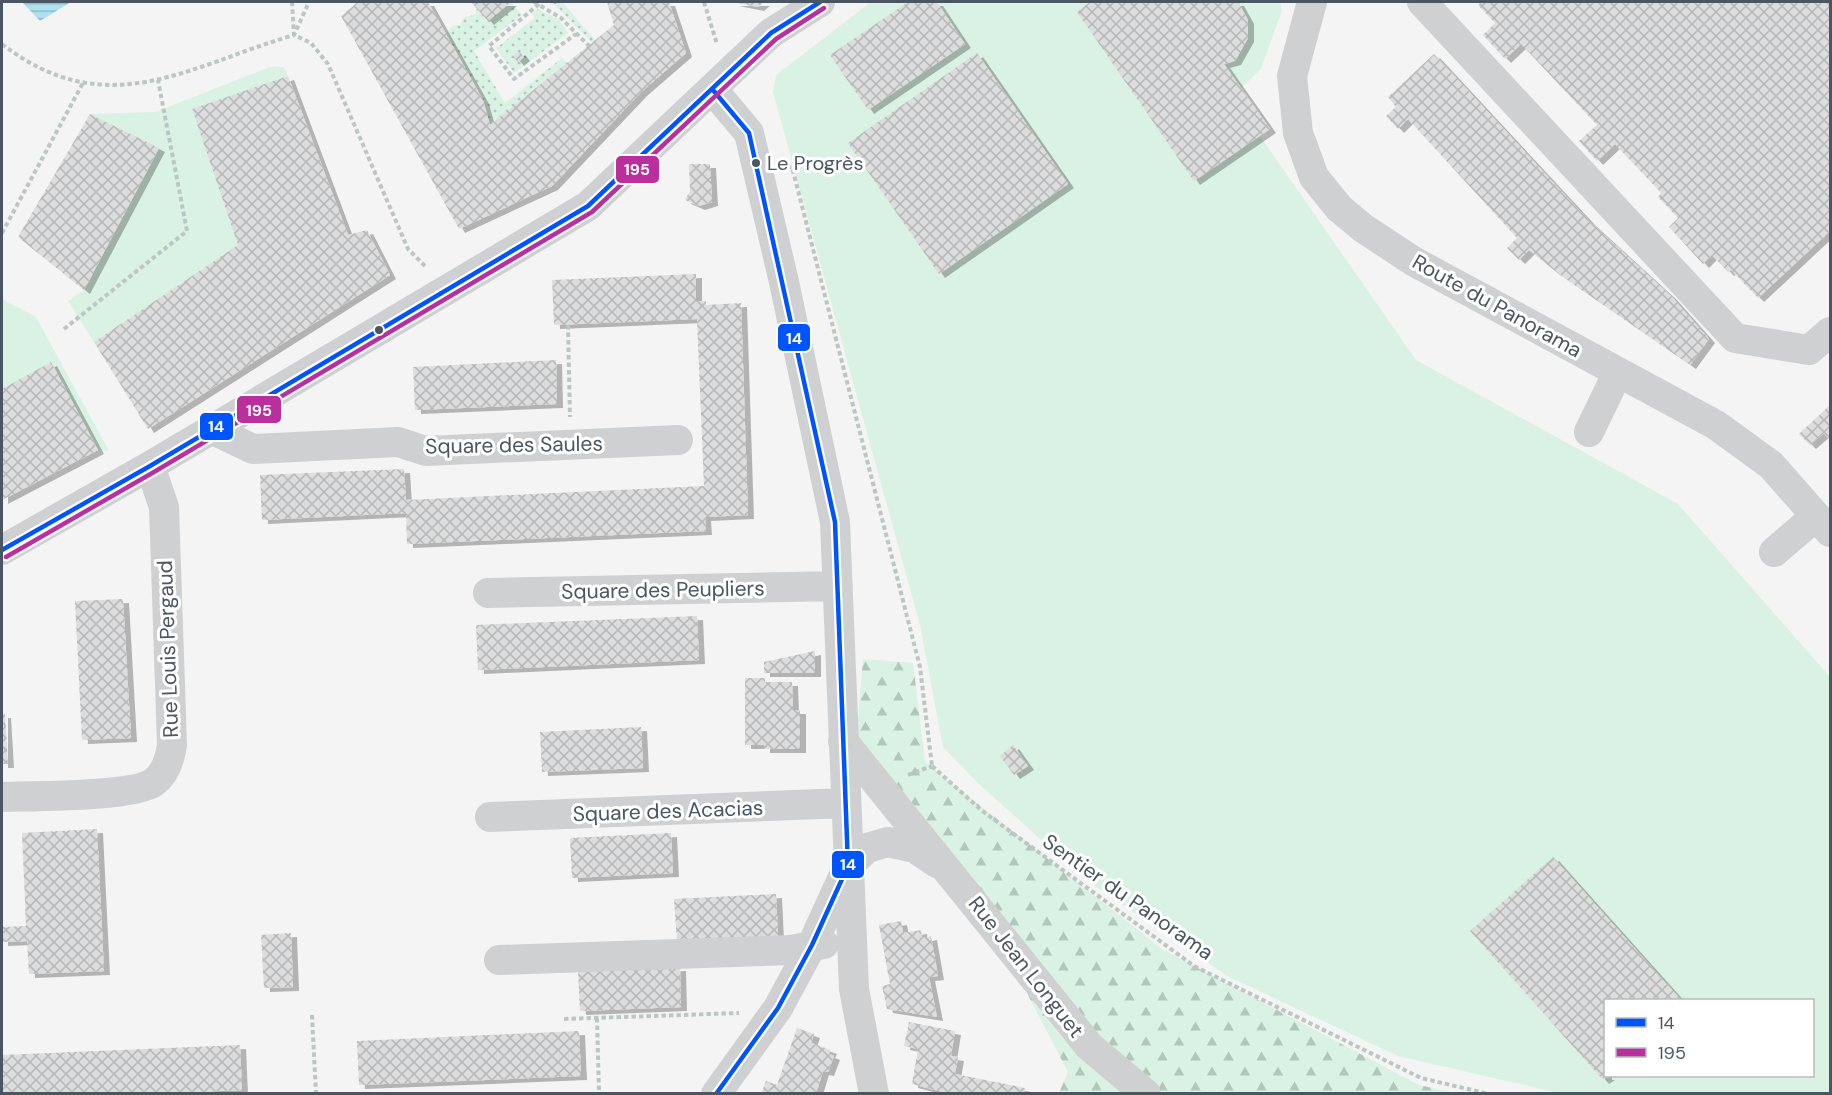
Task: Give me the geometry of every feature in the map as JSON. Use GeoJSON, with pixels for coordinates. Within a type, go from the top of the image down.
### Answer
{"type":"FeatureCollection","features":[{"type":"Feature","properties":{"kind":"street"},"geometry":{"type":"LineString","coordinates":[[2,550],[150,466],[588,206],[771,33],[820,2]]}},
{"type":"Feature","properties":{"kind":"street","name":"Route du Panorama"},"geometry":{"type":"LineString","coordinates":[[1312,2],[1292,76],[1298,133],[1314,177],[1339,208],[1413,261],[1716,425],[1762,458],[1823,524]]}},
{"type":"Feature","properties":{"kind":"street"},"geometry":{"type":"LineString","coordinates":[[1422,2],[1735,338],[1809,350],[1830,332]]}},
{"type":"Feature","properties":{"kind":"street"},"geometry":{"type":"LineString","coordinates":[[720,83],[748,133],[757,167],[835,522],[854,989],[874,1094]]}},
{"type":"Feature","properties":{"kind":"street"},"geometry":{"type":"LineString","coordinates":[[1590,432],[1618,372]]}},
{"type":"Feature","properties":{"kind":"street","name":"Square des Saules"},"geometry":{"type":"LineString","coordinates":[[211,429],[253,449],[398,442],[426,451],[678,440]]}},
{"type":"Feature","properties":{"kind":"street","name":"Rue Louis Pergaud"},"geometry":{"type":"LineString","coordinates":[[2,797],[131,790],[154,782],[164,772],[172,745],[164,507],[150,466]]}},
{"type":"Feature","properties":{"kind":"street"},"geometry":{"type":"LineString","coordinates":[[1774,552],[1823,524]]}},
{"type":"Feature","properties":{"kind":"street","name":"Square des Peupliers"},"geometry":{"type":"LineString","coordinates":[[488,593],[838,586]]}},
{"type":"Feature","properties":{"kind":"street","name":"Rue Jean Longuet"},"geometry":{"type":"LineString","coordinates":[[843,741],[1089,1046],[1146,1094]]}},
{"type":"Feature","properties":{"kind":"street","name":"Square des Acacias"},"geometry":{"type":"LineString","coordinates":[[490,817],[846,815],[916,830]]}},
{"type":"Feature","properties":{"kind":"street"},"geometry":{"type":"LineString","coordinates":[[716,1094],[778,1008],[812,945],[848,866],[867,848],[888,842],[915,848],[953,875]]}},
{"type":"Feature","properties":{"kind":"street"},"geometry":{"type":"LineString","coordinates":[[499,960],[790,950],[812,945],[852,950]]}},
{"type":"Feature","properties":{"kind":"street"},"geometry":{"type":"LineString","coordinates":[[788,990],[815,966],[852,950]]}},
{"type":"Feature","properties":{"kind":"path"},"geometry":{"type":"LineString","coordinates":[[292,2],[294,35]]}},
{"type":"Feature","properties":{"kind":"path"},"geometry":{"type":"LineString","coordinates":[[294,35],[309,2]]}},
{"type":"Feature","properties":{"kind":"path"},"geometry":{"type":"LineString","coordinates":[[704,2],[720,83]]}},
{"type":"Feature","properties":{"kind":"path"},"geometry":{"type":"LineString","coordinates":[[576,34],[514,80],[489,46],[536,3],[561,18],[589,46]]}},
{"type":"Feature","properties":{"kind":"path"},"geometry":{"type":"LineString","coordinates":[[2,44],[19,57],[84,81],[125,86],[183,75],[294,35],[311,42],[328,64],[408,249],[449,288]]}},
{"type":"Feature","properties":{"kind":"path"},"geometry":{"type":"LineString","coordinates":[[64,329],[187,231],[158,80]]}},
{"type":"Feature","properties":{"kind":"path"},"geometry":{"type":"LineString","coordinates":[[2,233],[84,81]]}},
{"type":"Feature","properties":{"kind":"path"},"geometry":{"type":"LineString","coordinates":[[757,167],[792,167],[920,667],[932,766],[903,777]]}},
{"type":"Feature","properties":{"kind":"path"},"geometry":{"type":"LineString","coordinates":[[568,325],[571,445]]}},
{"type":"Feature","properties":{"kind":"path","name":"Sentier du Panorama"},"geometry":{"type":"LineString","coordinates":[[932,766],[981,810],[1194,966],[1420,1078],[1489,1094]]}},
{"type":"Feature","properties":{"kind":"path"},"geometry":{"type":"LineString","coordinates":[[564,1019],[743,1013]]}},
{"type":"Feature","properties":{"kind":"path"},"geometry":{"type":"LineString","coordinates":[[312,1015],[316,1094]]}},
{"type":"Feature","properties":{"kind":"path"},"geometry":{"type":"LineString","coordinates":[[597,1018],[599,1094]]}},
{"type":"Feature","properties":{"kind":"green space"},"geometry":{"type":"Polygon","coordinates":[[[511,2],[522,15],[474,51],[505,103],[562,58],[567,63],[490,125],[483,100],[446,34],[452,26],[460,25],[464,17],[475,15],[477,8],[488,21],[511,2]]]}},
{"type":"Feature","properties":{"kind":"green space"},"geometry":{"type":"Polygon","coordinates":[[[562,2],[596,41],[592,43],[553,3],[562,2]]]}},
{"type":"Feature","properties":{"kind":"green space"},"geometry":{"type":"Polygon","coordinates":[[[871,2],[1280,2],[1282,10],[1261,69],[1241,88],[1270,129],[1260,136],[1416,360],[1678,504],[1830,677],[1830,1093],[1559,1093],[1398,1056],[1229,977],[1085,879],[981,786],[943,747],[920,625],[773,92],[776,75],[871,2]]]}},
{"type":"Feature","properties":{"kind":"green space"},"geometry":{"type":"Polygon","coordinates":[[[538,9],[558,19],[568,33],[514,73],[496,48],[535,18],[532,13],[538,9]]]}},
{"type":"Feature","properties":{"kind":"green space"},"geometry":{"type":"Polygon","coordinates":[[[270,67],[284,67],[288,76],[193,110],[238,245],[94,342],[68,301],[84,290],[159,148],[90,114],[155,112],[270,67]]]}},
{"type":"Feature","properties":{"kind":"green space"},"geometry":{"type":"Polygon","coordinates":[[[2,299],[36,317],[109,451],[98,450],[51,362],[2,389],[2,299]]]}},
{"type":"Feature","properties":{"kind":"green space"},"geometry":{"type":"Polygon","coordinates":[[[863,659],[913,663],[925,762],[1162,949],[1419,1085],[1456,1093],[1059,1093],[1068,1072],[976,895],[856,743],[863,659]]]}},
{"type":"Feature","properties":{"kind":"water"},"geometry":{"type":"Polygon","coordinates":[[[22,2],[71,2],[40,21],[22,2]]]}},
{"type":"Feature","properties":{"kind":"building"},"geometry":{"type":"Polygon","coordinates":[[[358,2],[428,2],[483,100],[490,125],[614,25],[607,2],[669,2],[686,53],[641,92],[552,186],[459,229],[341,16],[358,2]]]}},
{"type":"Feature","properties":{"kind":"building"},"geometry":{"type":"Polygon","coordinates":[[[471,2],[511,2],[488,21],[471,2]]]}},
{"type":"Feature","properties":{"kind":"building"},"geometry":{"type":"Polygon","coordinates":[[[733,2],[764,2],[758,7],[733,2]]]}},
{"type":"Feature","properties":{"kind":"building"},"geometry":{"type":"Polygon","coordinates":[[[908,2],[937,2],[965,44],[868,110],[830,55],[908,2]]]}},
{"type":"Feature","properties":{"kind":"building"},"geometry":{"type":"Polygon","coordinates":[[[1090,2],[1238,2],[1248,20],[1248,38],[1235,61],[1224,64],[1270,129],[1194,181],[1077,12],[1090,2]]]}},
{"type":"Feature","properties":{"kind":"building"},"geometry":{"type":"Polygon","coordinates":[[[1481,2],[1830,2],[1830,231],[1758,298],[1731,270],[1728,272],[1712,255],[1703,264],[1669,227],[1678,218],[1658,197],[1661,193],[1615,144],[1597,161],[1579,141],[1597,125],[1521,44],[1505,59],[1483,35],[1495,23],[1478,5],[1481,2]]]}},
{"type":"Feature","properties":{"kind":"building"},"geometry":{"type":"Polygon","coordinates":[[[519,51],[524,57],[518,62],[513,56],[519,51]]]}},
{"type":"Feature","properties":{"kind":"building"},"geometry":{"type":"Polygon","coordinates":[[[977,53],[1068,184],[939,274],[848,143],[977,53]]]}},
{"type":"Feature","properties":{"kind":"building"},"geometry":{"type":"Polygon","coordinates":[[[1434,54],[1590,222],[1671,296],[1709,339],[1690,365],[1560,275],[1529,250],[1519,260],[1507,248],[1517,238],[1408,119],[1398,129],[1386,116],[1396,107],[1388,97],[1434,54]]]}},
{"type":"Feature","properties":{"kind":"building"},"geometry":{"type":"Polygon","coordinates":[[[288,76],[348,235],[367,230],[390,275],[148,429],[94,342],[238,245],[192,109],[288,76]]]}},
{"type":"Feature","properties":{"kind":"building"},"geometry":{"type":"Polygon","coordinates":[[[90,114],[159,148],[84,290],[18,237],[90,114]]]}},
{"type":"Feature","properties":{"kind":"building"},"geometry":{"type":"Polygon","coordinates":[[[689,164],[710,164],[712,202],[699,206],[685,200],[690,191],[689,164]]]}},
{"type":"Feature","properties":{"kind":"building"},"geometry":{"type":"Polygon","coordinates":[[[696,274],[696,301],[706,301],[706,305],[741,303],[748,515],[705,517],[706,531],[407,544],[406,513],[262,520],[260,475],[404,469],[406,500],[704,486],[697,319],[554,325],[552,280],[696,274]]]}},
{"type":"Feature","properties":{"kind":"building"},"geometry":{"type":"Polygon","coordinates":[[[556,360],[557,404],[415,410],[413,367],[556,360]]]}},
{"type":"Feature","properties":{"kind":"building"},"geometry":{"type":"Polygon","coordinates":[[[51,362],[98,450],[2,500],[2,389],[51,362]]]}},
{"type":"Feature","properties":{"kind":"building"},"geometry":{"type":"Polygon","coordinates":[[[1830,405],[1830,440],[1824,433],[1810,445],[1799,434],[1830,405]]]}},
{"type":"Feature","properties":{"kind":"building"},"geometry":{"type":"Polygon","coordinates":[[[123,599],[131,738],[82,740],[75,601],[123,599]]]}},
{"type":"Feature","properties":{"kind":"building"},"geometry":{"type":"Polygon","coordinates":[[[697,616],[699,660],[478,670],[476,625],[697,616]]]}},
{"type":"Feature","properties":{"kind":"building"},"geometry":{"type":"Polygon","coordinates":[[[815,651],[815,673],[764,673],[764,662],[815,651]]]}},
{"type":"Feature","properties":{"kind":"building"},"geometry":{"type":"Polygon","coordinates":[[[745,678],[765,678],[765,682],[792,682],[793,710],[800,710],[800,749],[764,749],[764,745],[745,745],[745,678]]]}},
{"type":"Feature","properties":{"kind":"building"},"geometry":{"type":"Polygon","coordinates":[[[2,714],[5,714],[8,764],[2,764],[2,714]]]}},
{"type":"Feature","properties":{"kind":"building"},"geometry":{"type":"Polygon","coordinates":[[[641,727],[643,768],[542,772],[540,732],[641,727]]]}},
{"type":"Feature","properties":{"kind":"building"},"geometry":{"type":"Polygon","coordinates":[[[1013,745],[1028,766],[1014,775],[1000,756],[1013,745]]]}},
{"type":"Feature","properties":{"kind":"building"},"geometry":{"type":"Polygon","coordinates":[[[97,829],[104,971],[29,974],[27,941],[2,942],[2,927],[26,926],[22,833],[97,829]]]}},
{"type":"Feature","properties":{"kind":"building"},"geometry":{"type":"Polygon","coordinates":[[[671,833],[673,873],[572,878],[570,838],[671,833]]]}},
{"type":"Feature","properties":{"kind":"building"},"geometry":{"type":"Polygon","coordinates":[[[1553,857],[1680,999],[1604,999],[1604,1077],[1608,1077],[1603,1080],[1470,931],[1553,857]]]}},
{"type":"Feature","properties":{"kind":"building"},"geometry":{"type":"Polygon","coordinates":[[[776,894],[778,936],[677,941],[674,899],[776,894]]]}},
{"type":"Feature","properties":{"kind":"building"},"geometry":{"type":"Polygon","coordinates":[[[901,921],[903,933],[921,930],[922,938],[931,936],[938,976],[929,977],[937,1017],[887,1009],[882,986],[890,984],[879,925],[901,921]]]}},
{"type":"Feature","properties":{"kind":"building"},"geometry":{"type":"Polygon","coordinates":[[[291,933],[293,987],[264,988],[261,935],[291,933]]]}},
{"type":"Feature","properties":{"kind":"building"},"geometry":{"type":"Polygon","coordinates":[[[680,967],[681,1007],[580,1011],[578,971],[680,967]]]}},
{"type":"Feature","properties":{"kind":"building"},"geometry":{"type":"Polygon","coordinates":[[[909,1022],[955,1031],[951,1056],[958,1057],[955,1074],[1025,1088],[1024,1094],[950,1094],[912,1084],[918,1049],[904,1046],[909,1022]]]}},
{"type":"Feature","properties":{"kind":"building"},"geometry":{"type":"Polygon","coordinates":[[[797,1028],[814,1034],[811,1043],[831,1050],[829,1054],[834,1056],[828,1072],[823,1071],[816,1094],[761,1094],[766,1081],[777,1085],[797,1028]]]}},
{"type":"Feature","properties":{"kind":"building"},"geometry":{"type":"Polygon","coordinates":[[[579,1031],[581,1076],[359,1085],[357,1041],[579,1031]]]}},
{"type":"Feature","properties":{"kind":"building"},"geometry":{"type":"Polygon","coordinates":[[[240,1045],[242,1090],[148,1094],[2,1094],[2,1055],[240,1045]]]}},
{"type":"Feature","properties":{"kind":"transit line","name":"14"},"geometry":{"type":"LineString","coordinates":[[2,550],[150,466],[588,206],[771,33],[820,2]]}},
{"type":"Feature","properties":{"kind":"transit line","name":"195"},"geometry":{"type":"LineString","coordinates":[[6,557],[154,472],[592,212],[776,39],[824,8]]}},
{"type":"Feature","properties":{"kind":"transit line","name":"14"},"geometry":{"type":"LineString","coordinates":[[713,90],[749,133],[835,522],[848,866],[812,945],[778,1008],[716,1094]]}},
{"type":"Feature","properties":{"kind":"place","name":"Le Progrès"},"geometry":{"type":"Point","coordinates":[756,163]}}]}
